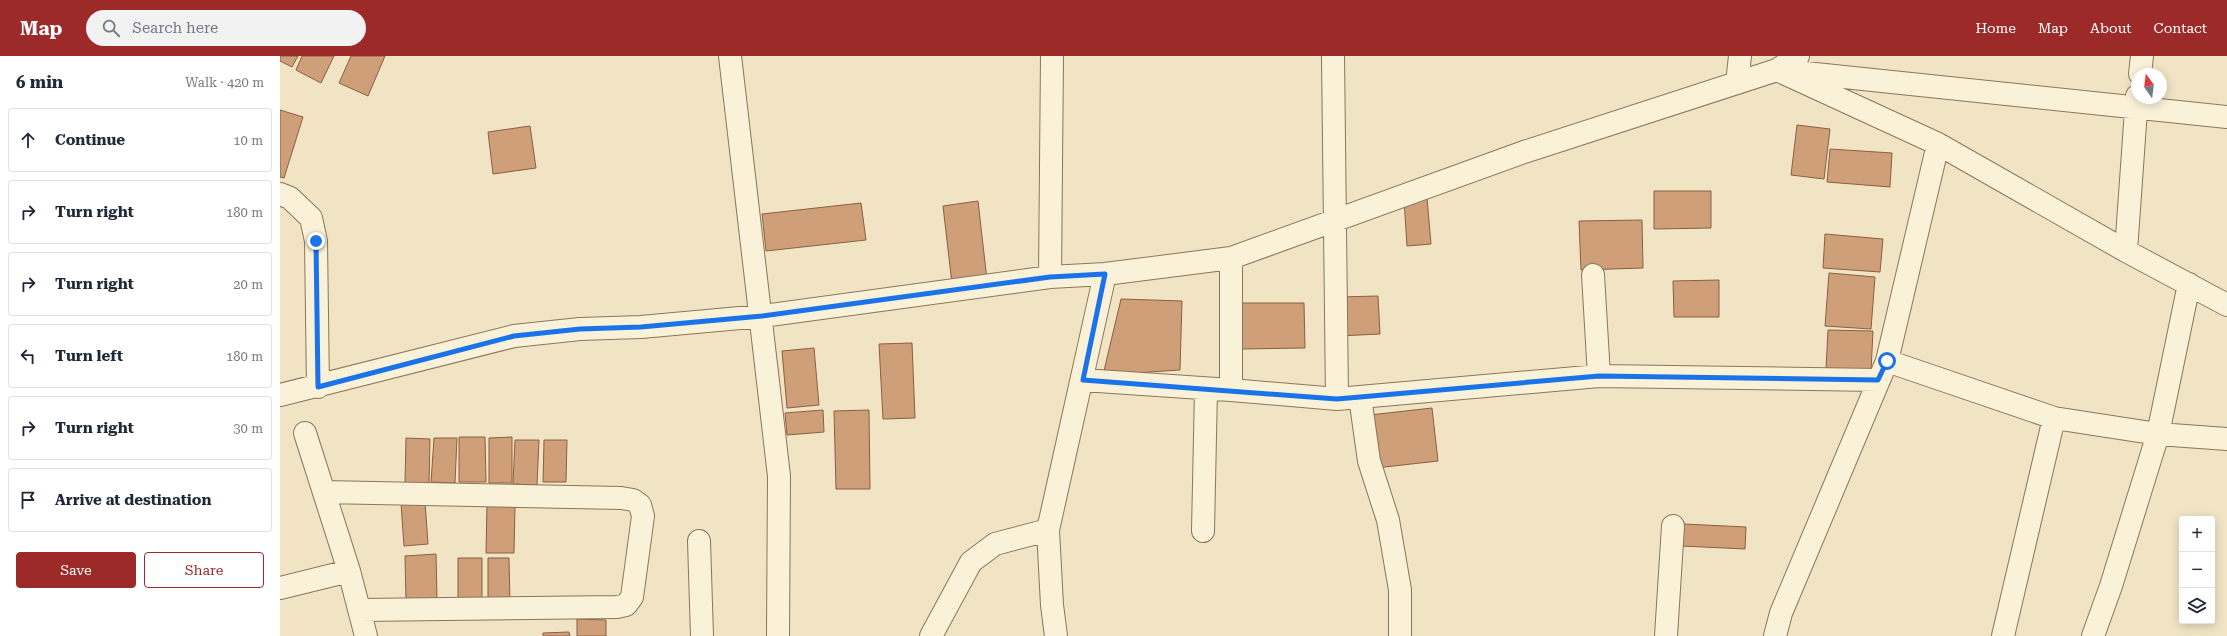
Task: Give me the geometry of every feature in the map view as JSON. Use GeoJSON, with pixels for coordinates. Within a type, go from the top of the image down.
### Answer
{"type":"FeatureCollection","features":[{"type":"Feature","properties":{"kind":"street"},"geometry":{"type":"LineString","coordinates":[[730,56],[762,316],[779,476],[778,636]]}},
{"type":"Feature","properties":{"kind":"street"},"geometry":{"type":"LineString","coordinates":[[1050,277],[1052,56]]}},
{"type":"Feature","properties":{"kind":"street"},"geometry":{"type":"LineString","coordinates":[[1332,56],[1336,220],[1337,399]]}},
{"type":"Feature","properties":{"kind":"street"},"geometry":{"type":"LineString","coordinates":[[1737,83],[1740,56]]}},
{"type":"Feature","properties":{"kind":"street"},"geometry":{"type":"LineString","coordinates":[[280,395],[318,387],[514,336],[580,329],[641,327],[762,316],[1050,277],[1105,274],[1231,258],[1524,152],[1777,70],[1798,56]]}},
{"type":"Feature","properties":{"kind":"street"},"geometry":{"type":"LineString","coordinates":[[2141,68],[2142,56]]}},
{"type":"Feature","properties":{"kind":"street"},"geometry":{"type":"LineString","coordinates":[[1777,70],[2131,102]]}},
{"type":"Feature","properties":{"kind":"street"},"geometry":{"type":"LineString","coordinates":[[1777,70],[1938,144],[2126,251],[2227,305]]}},
{"type":"Feature","properties":{"kind":"street"},"geometry":{"type":"LineString","coordinates":[[2126,251],[2136,104]]}},
{"type":"Feature","properties":{"kind":"street"},"geometry":{"type":"LineString","coordinates":[[2148,104],[2227,117]]}},
{"type":"Feature","properties":{"kind":"street"},"geometry":{"type":"LineString","coordinates":[[1775,636],[1781,613],[1883,371],[1938,144]]}},
{"type":"Feature","properties":{"kind":"street"},"geometry":{"type":"LineString","coordinates":[[280,194],[290,198],[311,218],[316,241],[318,387]]}},
{"type":"Feature","properties":{"kind":"street"},"geometry":{"type":"LineString","coordinates":[[1231,258],[1231,390]]}},
{"type":"Feature","properties":{"kind":"street"},"geometry":{"type":"LineString","coordinates":[[1056,636],[1052,606],[1048,530],[1083,380],[1105,274]]}},
{"type":"Feature","properties":{"kind":"street"},"geometry":{"type":"LineString","coordinates":[[1593,275],[1599,376]]}},
{"type":"Feature","properties":{"kind":"street"},"geometry":{"type":"LineString","coordinates":[[2093,636],[2111,586],[2158,434],[2189,284]]}},
{"type":"Feature","properties":{"kind":"street"},"geometry":{"type":"LineString","coordinates":[[1083,380],[1337,399],[1599,376],[1883,371],[2054,418],[2158,434],[2227,438]]}},
{"type":"Feature","properties":{"kind":"street"},"geometry":{"type":"LineString","coordinates":[[1203,530],[1206,389]]}},
{"type":"Feature","properties":{"kind":"street"},"geometry":{"type":"LineString","coordinates":[[1360,397],[1369,461],[1388,520],[1400,590],[1400,636]]}},
{"type":"Feature","properties":{"kind":"street"},"geometry":{"type":"LineString","coordinates":[[2003,636],[2054,418]]}},
{"type":"Feature","properties":{"kind":"street"},"geometry":{"type":"LineString","coordinates":[[306,433],[349,570],[366,636]]}},
{"type":"Feature","properties":{"kind":"street"},"geometry":{"type":"LineString","coordinates":[[324,492],[621,498],[633,500],[640,505],[643,516],[632,597],[626,605],[617,607],[360,610]]}},
{"type":"Feature","properties":{"kind":"street"},"geometry":{"type":"LineString","coordinates":[[1666,636],[1673,526]]}},
{"type":"Feature","properties":{"kind":"street"},"geometry":{"type":"LineString","coordinates":[[932,636],[971,562],[995,544],[1048,530]]}},
{"type":"Feature","properties":{"kind":"street"},"geometry":{"type":"LineString","coordinates":[[699,541],[702,636]]}},
{"type":"Feature","properties":{"kind":"street"},"geometry":{"type":"LineString","coordinates":[[280,588],[349,570]]}},
{"type":"Feature","properties":{"kind":"building"},"geometry":{"type":"Polygon","coordinates":[[[280,56],[298,56],[292,67],[280,61],[280,56]]]}},
{"type":"Feature","properties":{"kind":"building"},"geometry":{"type":"Polygon","coordinates":[[[302,56],[334,56],[321,83],[296,70],[302,56]]]}},
{"type":"Feature","properties":{"kind":"building"},"geometry":{"type":"Polygon","coordinates":[[[351,56],[385,56],[368,96],[339,83],[351,56]]]}},
{"type":"Feature","properties":{"kind":"building"},"geometry":{"type":"Polygon","coordinates":[[[280,110],[303,117],[284,178],[280,177],[280,110]]]}},
{"type":"Feature","properties":{"kind":"building"},"geometry":{"type":"Polygon","coordinates":[[[1797,125],[1830,129],[1824,179],[1791,175],[1797,125]]]}},
{"type":"Feature","properties":{"kind":"building"},"geometry":{"type":"Polygon","coordinates":[[[530,126],[536,168],[493,174],[488,132],[530,126]]]}},
{"type":"Feature","properties":{"kind":"building"},"geometry":{"type":"Polygon","coordinates":[[[1830,149],[1892,153],[1890,187],[1827,182],[1830,149]]]}},
{"type":"Feature","properties":{"kind":"building"},"geometry":{"type":"Polygon","coordinates":[[[1654,191],[1711,191],[1711,228],[1654,229],[1654,191]]]}},
{"type":"Feature","properties":{"kind":"building"},"geometry":{"type":"Polygon","coordinates":[[[1427,198],[1431,244],[1407,246],[1404,200],[1427,198]]]}},
{"type":"Feature","properties":{"kind":"building"},"geometry":{"type":"Polygon","coordinates":[[[978,201],[987,280],[952,284],[943,206],[978,201]]]}},
{"type":"Feature","properties":{"kind":"building"},"geometry":{"type":"Polygon","coordinates":[[[861,203],[866,240],[766,251],[762,214],[861,203]]]}},
{"type":"Feature","properties":{"kind":"building"},"geometry":{"type":"Polygon","coordinates":[[[1642,220],[1643,268],[1581,270],[1579,221],[1642,220]]]}},
{"type":"Feature","properties":{"kind":"building"},"geometry":{"type":"Polygon","coordinates":[[[1825,234],[1883,239],[1880,272],[1823,268],[1825,234]]]}},
{"type":"Feature","properties":{"kind":"building"},"geometry":{"type":"Polygon","coordinates":[[[1829,273],[1875,277],[1871,329],[1825,326],[1829,273]]]}},
{"type":"Feature","properties":{"kind":"building"},"geometry":{"type":"Polygon","coordinates":[[[1719,280],[1719,317],[1674,317],[1673,281],[1719,280]]]}},
{"type":"Feature","properties":{"kind":"building"},"geometry":{"type":"Polygon","coordinates":[[[1378,296],[1380,334],[1339,336],[1338,297],[1378,296]]]}},
{"type":"Feature","properties":{"kind":"building"},"geometry":{"type":"Polygon","coordinates":[[[1121,299],[1182,301],[1180,370],[1103,375],[1121,299]]]}},
{"type":"Feature","properties":{"kind":"building"},"geometry":{"type":"Polygon","coordinates":[[[1242,303],[1304,303],[1305,348],[1242,349],[1242,303]]]}},
{"type":"Feature","properties":{"kind":"building"},"geometry":{"type":"Polygon","coordinates":[[[1828,330],[1873,331],[1871,371],[1826,369],[1828,330]]]}},
{"type":"Feature","properties":{"kind":"building"},"geometry":{"type":"Polygon","coordinates":[[[912,343],[915,418],[883,419],[879,344],[912,343]]]}},
{"type":"Feature","properties":{"kind":"building"},"geometry":{"type":"Polygon","coordinates":[[[814,348],[819,405],[787,408],[782,351],[814,348]]]}},
{"type":"Feature","properties":{"kind":"building"},"geometry":{"type":"Polygon","coordinates":[[[1432,408],[1438,461],[1376,468],[1370,415],[1432,408]]]}},
{"type":"Feature","properties":{"kind":"building"},"geometry":{"type":"Polygon","coordinates":[[[823,410],[824,432],[787,435],[785,413],[823,410]]]}},
{"type":"Feature","properties":{"kind":"building"},"geometry":{"type":"Polygon","coordinates":[[[869,410],[870,489],[836,489],[834,411],[869,410]]]}},
{"type":"Feature","properties":{"kind":"building"},"geometry":{"type":"Polygon","coordinates":[[[459,437],[485,437],[486,482],[459,482],[459,437]]]}},
{"type":"Feature","properties":{"kind":"building"},"geometry":{"type":"Polygon","coordinates":[[[512,437],[512,483],[489,483],[489,438],[512,437]]]}},
{"type":"Feature","properties":{"kind":"building"},"geometry":{"type":"Polygon","coordinates":[[[406,438],[430,439],[429,484],[405,483],[406,438]]]}},
{"type":"Feature","properties":{"kind":"building"},"geometry":{"type":"Polygon","coordinates":[[[434,438],[457,438],[455,483],[431,482],[434,438]]]}},
{"type":"Feature","properties":{"kind":"building"},"geometry":{"type":"Polygon","coordinates":[[[515,440],[539,440],[537,485],[513,484],[515,440]]]}},
{"type":"Feature","properties":{"kind":"building"},"geometry":{"type":"Polygon","coordinates":[[[544,440],[567,440],[566,482],[543,482],[544,440]]]}},
{"type":"Feature","properties":{"kind":"building"},"geometry":{"type":"Polygon","coordinates":[[[425,501],[428,544],[404,546],[401,503],[425,501]]]}},
{"type":"Feature","properties":{"kind":"building"},"geometry":{"type":"Polygon","coordinates":[[[487,504],[515,505],[514,553],[486,553],[487,504]]]}},
{"type":"Feature","properties":{"kind":"building"},"geometry":{"type":"Polygon","coordinates":[[[1684,524],[1746,527],[1745,549],[1682,546],[1684,524]]]}},
{"type":"Feature","properties":{"kind":"building"},"geometry":{"type":"Polygon","coordinates":[[[436,554],[437,600],[406,601],[405,556],[436,554]]]}},
{"type":"Feature","properties":{"kind":"building"},"geometry":{"type":"Polygon","coordinates":[[[458,558],[482,558],[482,606],[458,606],[458,558]]]}},
{"type":"Feature","properties":{"kind":"building"},"geometry":{"type":"Polygon","coordinates":[[[488,558],[509,558],[510,604],[488,605],[488,558]]]}},
{"type":"Feature","properties":{"kind":"building"},"geometry":{"type":"Polygon","coordinates":[[[577,619],[606,620],[606,636],[577,636],[577,619]]]}},
{"type":"Feature","properties":{"kind":"building"},"geometry":{"type":"Polygon","coordinates":[[[569,632],[570,636],[543,636],[543,633],[569,632]]]}},
{"type":"Feature","properties":{"kind":"route"},"geometry":{"type":"LineString","coordinates":[[316,241],[318,276],[318,387],[514,336],[580,329],[641,327],[762,316],[1050,277],[1105,274],[1083,380],[1337,399],[1599,376],[1878,380],[1887,361]]}}]}
